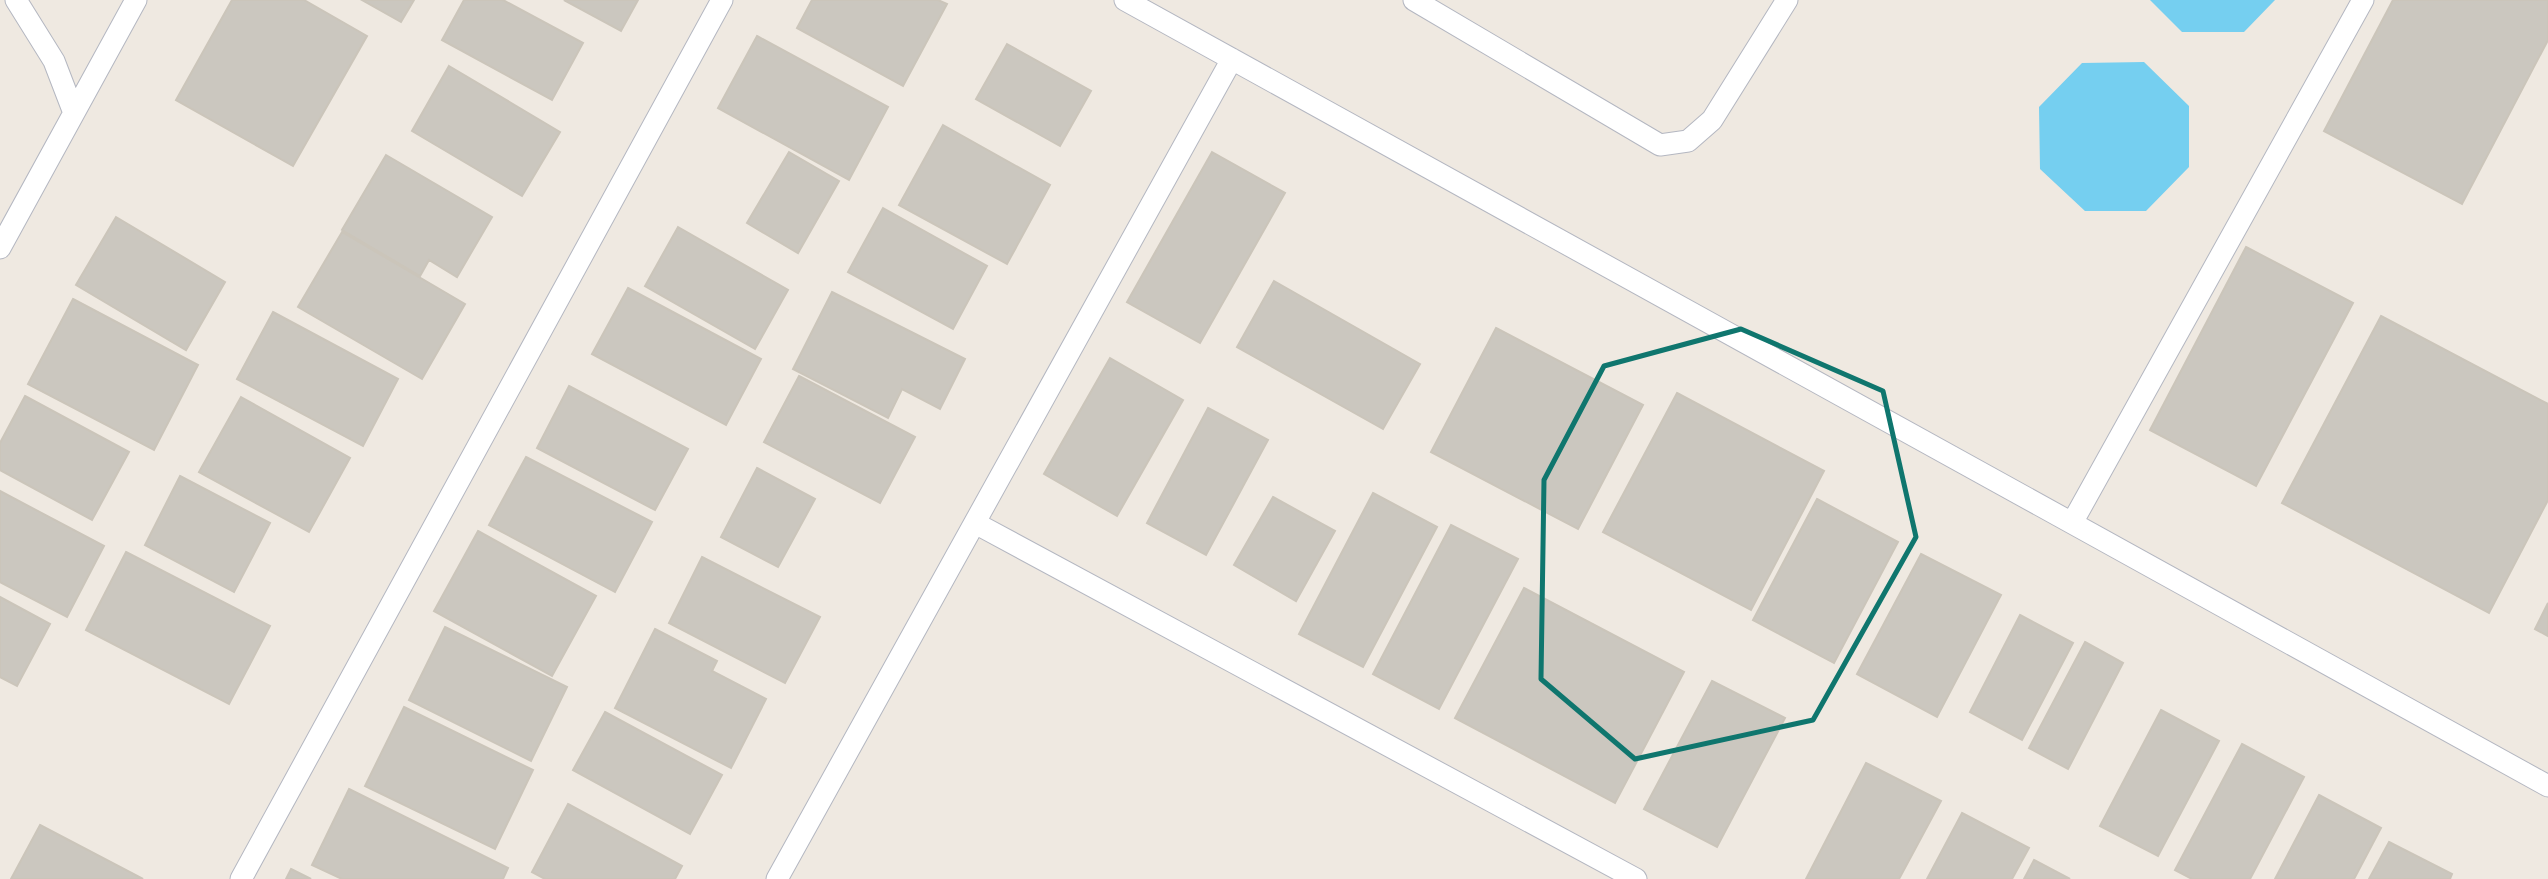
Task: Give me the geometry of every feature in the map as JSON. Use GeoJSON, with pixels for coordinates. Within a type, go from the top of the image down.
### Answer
{"type":"FeatureCollection","features":[{"type":"Feature","properties":{"kind":"lane"},"geometry":{"type":"LineString","coordinates":[[16,0],[54,61],[74,113]]}},
{"type":"Feature","properties":{"kind":"lane"},"geometry":{"type":"LineString","coordinates":[[0,248],[136,0]]}},
{"type":"Feature","properties":{"kind":"lane"},"geometry":{"type":"LineString","coordinates":[[241,879],[722,0]]}},
{"type":"Feature","properties":{"kind":"lane"},"geometry":{"type":"LineString","coordinates":[[1125,0],[2548,786]]}},
{"type":"Feature","properties":{"kind":"lane"},"geometry":{"type":"LineString","coordinates":[[1415,0],[1660,145],[1688,141],[1712,120],[1787,0]]}},
{"type":"Feature","properties":{"kind":"lane"},"geometry":{"type":"LineString","coordinates":[[2072,523],[2363,0]]}},
{"type":"Feature","properties":{"kind":"lane"},"geometry":{"type":"LineString","coordinates":[[777,879],[1232,59]]}},
{"type":"Feature","properties":{"kind":"lane"},"geometry":{"type":"LineString","coordinates":[[975,523],[1636,879]]}},
{"type":"Feature","properties":{"kind":"highlighted area"},"geometry":{"type":"Polygon","coordinates":[[[1741,329],[1883,391],[1916,537],[1813,720],[1635,759],[1541,679],[1544,480],[1604,366],[1741,329]]]}},
{"type":"Feature","properties":{"kind":"water"},"geometry":{"type":"Polygon","coordinates":[[[2150,0],[2275,0],[2244,32],[2182,32],[2150,0]]]}},
{"type":"Feature","properties":{"kind":"water"},"geometry":{"type":"Polygon","coordinates":[[[2144,62],[2189,106],[2189,167],[2146,211],[2085,211],[2040,169],[2039,107],[2082,63],[2144,62]]]}},
{"type":"Feature","properties":{"kind":"building"},"geometry":{"type":"Polygon","coordinates":[[[232,0],[304,0],[367,36],[293,166],[176,100],[232,0]]]}},
{"type":"Feature","properties":{"kind":"building"},"geometry":{"type":"Polygon","coordinates":[[[362,0],[414,0],[401,22],[362,0]]]}},
{"type":"Feature","properties":{"kind":"building"},"geometry":{"type":"Polygon","coordinates":[[[464,0],[503,0],[583,43],[552,100],[442,40],[464,0]]]}},
{"type":"Feature","properties":{"kind":"building"},"geometry":{"type":"Polygon","coordinates":[[[564,0],[638,0],[621,31],[564,0]]]}},
{"type":"Feature","properties":{"kind":"building"},"geometry":{"type":"Polygon","coordinates":[[[812,0],[938,0],[947,4],[903,86],[797,28],[812,0]]]}},
{"type":"Feature","properties":{"kind":"building"},"geometry":{"type":"Polygon","coordinates":[[[2393,0],[2548,0],[2548,40],[2462,204],[2324,131],[2393,0]]]}},
{"type":"Feature","properties":{"kind":"building"},"geometry":{"type":"Polygon","coordinates":[[[757,36],[888,107],[849,180],[718,108],[757,36]]]}},
{"type":"Feature","properties":{"kind":"building"},"geometry":{"type":"Polygon","coordinates":[[[1007,44],[1091,91],[1060,146],[976,99],[1007,44]]]}},
{"type":"Feature","properties":{"kind":"building"},"geometry":{"type":"Polygon","coordinates":[[[449,66],[560,132],[522,196],[412,131],[449,66]]]}},
{"type":"Feature","properties":{"kind":"building"},"geometry":{"type":"Polygon","coordinates":[[[943,125],[1050,185],[1007,264],[899,205],[943,125]]]}},
{"type":"Feature","properties":{"kind":"building"},"geometry":{"type":"Polygon","coordinates":[[[789,152],[839,181],[798,253],[747,223],[789,152]]]}},
{"type":"Feature","properties":{"kind":"building"},"geometry":{"type":"Polygon","coordinates":[[[1212,152],[1285,193],[1200,343],[1127,302],[1212,152]]]}},
{"type":"Feature","properties":{"kind":"building"},"geometry":{"type":"Polygon","coordinates":[[[386,155],[492,217],[457,277],[429,260],[420,276],[342,230],[386,155]]]}},
{"type":"Feature","properties":{"kind":"building"},"geometry":{"type":"Polygon","coordinates":[[[883,208],[987,266],[953,329],[848,272],[883,208]]]}},
{"type":"Feature","properties":{"kind":"building"},"geometry":{"type":"Polygon","coordinates":[[[116,217],[225,282],[186,350],[76,285],[116,217]]]}},
{"type":"Feature","properties":{"kind":"building"},"geometry":{"type":"Polygon","coordinates":[[[678,227],[788,290],[755,349],[645,286],[678,227]]]}},
{"type":"Feature","properties":{"kind":"building"},"geometry":{"type":"Polygon","coordinates":[[[342,232],[465,304],[422,379],[298,307],[342,232]]]}},
{"type":"Feature","properties":{"kind":"building"},"geometry":{"type":"Polygon","coordinates":[[[2246,247],[2353,303],[2256,486],[2150,430],[2246,247]]]}},
{"type":"Feature","properties":{"kind":"building"},"geometry":{"type":"Polygon","coordinates":[[[1274,281],[1420,364],[1383,429],[1237,347],[1274,281]]]}},
{"type":"Feature","properties":{"kind":"building"},"geometry":{"type":"Polygon","coordinates":[[[628,288],[761,359],[726,425],[592,354],[628,288]]]}},
{"type":"Feature","properties":{"kind":"building"},"geometry":{"type":"Polygon","coordinates":[[[832,292],[965,359],[940,409],[902,389],[888,418],[793,369],[832,292]]]}},
{"type":"Feature","properties":{"kind":"building"},"geometry":{"type":"Polygon","coordinates":[[[73,299],[198,365],[154,450],[28,384],[73,299]]]}},
{"type":"Feature","properties":{"kind":"building"},"geometry":{"type":"Polygon","coordinates":[[[273,312],[398,379],[363,446],[237,379],[273,312]]]}},
{"type":"Feature","properties":{"kind":"building"},"geometry":{"type":"Polygon","coordinates":[[[2381,316],[2548,404],[2548,500],[2489,613],[2282,503],[2381,316]]]}},
{"type":"Feature","properties":{"kind":"building"},"geometry":{"type":"Polygon","coordinates":[[[1496,328],[1643,405],[1578,529],[1431,452],[1496,328]]]}},
{"type":"Feature","properties":{"kind":"building"},"geometry":{"type":"Polygon","coordinates":[[[1110,358],[1183,400],[1117,516],[1044,474],[1110,358]]]}},
{"type":"Feature","properties":{"kind":"building"},"geometry":{"type":"Polygon","coordinates":[[[799,376],[915,437],[880,503],[764,442],[799,376]]]}},
{"type":"Feature","properties":{"kind":"building"},"geometry":{"type":"Polygon","coordinates":[[[569,386],[688,449],[655,510],[537,448],[569,386]]]}},
{"type":"Feature","properties":{"kind":"building"},"geometry":{"type":"Polygon","coordinates":[[[1677,393],[1824,471],[1751,610],[1603,532],[1677,393]]]}},
{"type":"Feature","properties":{"kind":"building"},"geometry":{"type":"Polygon","coordinates":[[[25,396],[129,452],[92,520],[0,470],[0,443],[25,396]]]}},
{"type":"Feature","properties":{"kind":"building"},"geometry":{"type":"Polygon","coordinates":[[[241,397],[350,458],[309,532],[199,472],[241,397]]]}},
{"type":"Feature","properties":{"kind":"building"},"geometry":{"type":"Polygon","coordinates":[[[1208,408],[1268,440],[1206,555],[1147,523],[1208,408]]]}},
{"type":"Feature","properties":{"kind":"building"},"geometry":{"type":"Polygon","coordinates":[[[526,457],[652,522],[615,592],[489,525],[526,457]]]}},
{"type":"Feature","properties":{"kind":"building"},"geometry":{"type":"Polygon","coordinates":[[[757,468],[815,499],[778,567],[721,537],[757,468]]]}},
{"type":"Feature","properties":{"kind":"building"},"geometry":{"type":"Polygon","coordinates":[[[180,476],[270,523],[234,592],[145,545],[180,476]]]}},
{"type":"Feature","properties":{"kind":"building"},"geometry":{"type":"Polygon","coordinates":[[[0,491],[104,546],[67,617],[0,582],[0,491]]]}},
{"type":"Feature","properties":{"kind":"building"},"geometry":{"type":"Polygon","coordinates":[[[1373,493],[1437,527],[1363,667],[1299,634],[1373,493]]]}},
{"type":"Feature","properties":{"kind":"building"},"geometry":{"type":"Polygon","coordinates":[[[1273,497],[1335,531],[1296,601],[1234,565],[1273,497]]]}},
{"type":"Feature","properties":{"kind":"building"},"geometry":{"type":"Polygon","coordinates":[[[1817,499],[1898,542],[1834,663],[1753,620],[1817,499]]]}},
{"type":"Feature","properties":{"kind":"building"},"geometry":{"type":"Polygon","coordinates":[[[1451,525],[1518,559],[1439,709],[1373,674],[1451,525]]]}},
{"type":"Feature","properties":{"kind":"building"},"geometry":{"type":"Polygon","coordinates":[[[478,531],[596,596],[552,676],[434,611],[478,531]]]}},
{"type":"Feature","properties":{"kind":"building"},"geometry":{"type":"Polygon","coordinates":[[[126,552],[270,626],[229,704],[86,630],[126,552]]]}},
{"type":"Feature","properties":{"kind":"building"},"geometry":{"type":"Polygon","coordinates":[[[1921,554],[2001,595],[1937,717],[1857,674],[1921,554]]]}},
{"type":"Feature","properties":{"kind":"building"},"geometry":{"type":"Polygon","coordinates":[[[702,557],[820,617],[785,683],[669,623],[702,557]]]}},
{"type":"Feature","properties":{"kind":"building"},"geometry":{"type":"Polygon","coordinates":[[[1524,588],[1684,672],[1615,803],[1455,718],[1524,588]]]}},
{"type":"Feature","properties":{"kind":"building"},"geometry":{"type":"Polygon","coordinates":[[[0,597],[50,624],[17,686],[0,677],[0,597]]]}},
{"type":"Feature","properties":{"kind":"building"},"geometry":{"type":"Polygon","coordinates":[[[2548,603],[2548,636],[2535,629],[2548,603]]]}},
{"type":"Feature","properties":{"kind":"building"},"geometry":{"type":"Polygon","coordinates":[[[2020,615],[2073,643],[2022,740],[1970,712],[2020,615]]]}},
{"type":"Feature","properties":{"kind":"building"},"geometry":{"type":"Polygon","coordinates":[[[445,627],[567,687],[531,761],[409,700],[445,627]]]}},
{"type":"Feature","properties":{"kind":"building"},"geometry":{"type":"Polygon","coordinates":[[[655,629],[717,661],[712,671],[766,699],[731,768],[615,708],[655,629]]]}},
{"type":"Feature","properties":{"kind":"building"},"geometry":{"type":"Polygon","coordinates":[[[2085,642],[2123,663],[2068,769],[2029,748],[2085,642]]]}},
{"type":"Feature","properties":{"kind":"building"},"geometry":{"type":"Polygon","coordinates":[[[1712,681],[1785,718],[1717,847],[1644,809],[1712,681]]]}},
{"type":"Feature","properties":{"kind":"building"},"geometry":{"type":"Polygon","coordinates":[[[404,707],[533,770],[495,849],[365,786],[404,707]]]}},
{"type":"Feature","properties":{"kind":"building"},"geometry":{"type":"Polygon","coordinates":[[[2161,710],[2219,741],[2158,856],[2100,826],[2161,710]]]}},
{"type":"Feature","properties":{"kind":"building"},"geometry":{"type":"Polygon","coordinates":[[[605,712],[722,775],[690,834],[573,770],[605,712]]]}},
{"type":"Feature","properties":{"kind":"building"},"geometry":{"type":"Polygon","coordinates":[[[2242,744],[2304,777],[2250,879],[2192,879],[2175,870],[2242,744]]]}},
{"type":"Feature","properties":{"kind":"building"},"geometry":{"type":"Polygon","coordinates":[[[1866,763],[1941,801],[1899,879],[1806,879],[1866,763]]]}},
{"type":"Feature","properties":{"kind":"building"},"geometry":{"type":"Polygon","coordinates":[[[349,789],[508,868],[503,879],[342,879],[312,865],[349,789]]]}},
{"type":"Feature","properties":{"kind":"building"},"geometry":{"type":"Polygon","coordinates":[[[2319,795],[2381,828],[2354,879],[2275,879],[2319,795]]]}},
{"type":"Feature","properties":{"kind":"building"},"geometry":{"type":"Polygon","coordinates":[[[568,804],[682,866],[675,879],[545,879],[532,872],[568,804]]]}},
{"type":"Feature","properties":{"kind":"building"},"geometry":{"type":"Polygon","coordinates":[[[1962,813],[2029,848],[2012,879],[1927,879],[1962,813]]]}},
{"type":"Feature","properties":{"kind":"building"},"geometry":{"type":"Polygon","coordinates":[[[40,825],[143,879],[11,879],[40,825]]]}},
{"type":"Feature","properties":{"kind":"building"},"geometry":{"type":"Polygon","coordinates":[[[2389,842],[2452,874],[2450,879],[2369,879],[2389,842]]]}},
{"type":"Feature","properties":{"kind":"building"},"geometry":{"type":"Polygon","coordinates":[[[2034,860],[2070,879],[2024,879],[2034,860]]]}},
{"type":"Feature","properties":{"kind":"building"},"geometry":{"type":"Polygon","coordinates":[[[291,869],[311,879],[286,879],[291,869]]]}}]}
